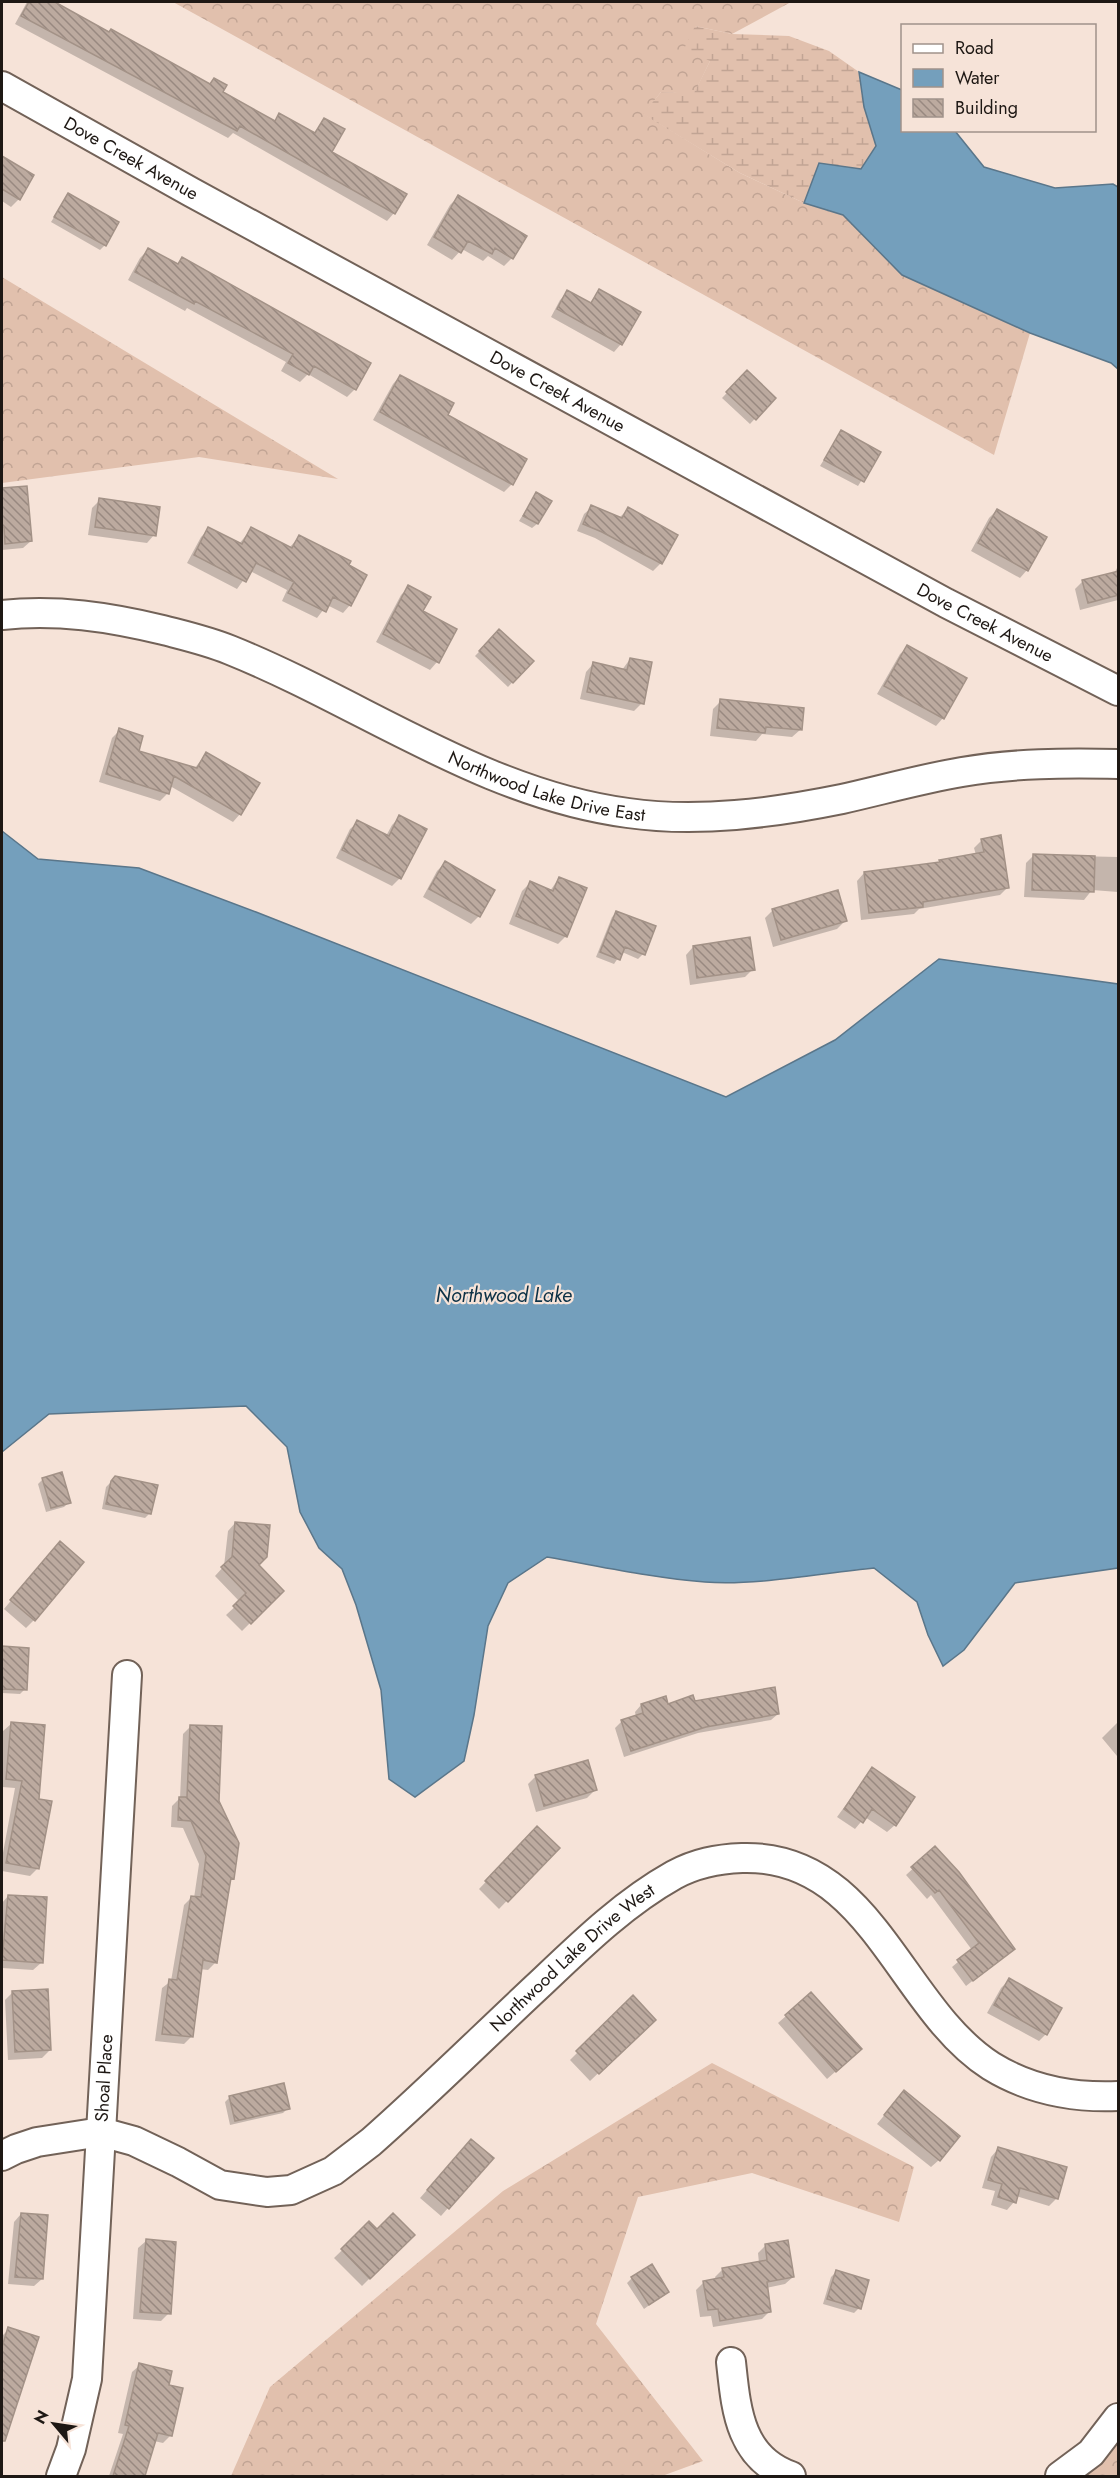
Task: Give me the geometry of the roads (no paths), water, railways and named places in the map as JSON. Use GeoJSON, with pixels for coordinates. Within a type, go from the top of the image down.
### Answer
{"type":"FeatureCollection","features":[{"type":"Feature","properties":{"kind":"street","name":"Dove Creek Avenue"},"geometry":{"type":"LineString","coordinates":[[2,86],[946,603],[1119,692]]}},
{"type":"Feature","properties":{"kind":"street","name":"Northwood Lake Drive East"},"geometry":{"type":"LineString","coordinates":[[2,615],[66,613],[114,618],[208,641],[297,680],[455,758],[533,792],[581,805],[628,813],[676,817],[747,813],[841,799],[959,772],[1006,765],[1054,762],[1119,764]]}},
{"type":"Feature","properties":{"kind":"street","name":"Shoal Place"},"geometry":{"type":"LineString","coordinates":[[60,2476],[71,2449],[87,2379],[127,1675]]}},
{"type":"Feature","properties":{"kind":"street","name":"Northwood Lake Drive West"},"geometry":{"type":"LineString","coordinates":[[2,2156],[38,2142],[101,2132],[134,2141],[220,2185],[267,2192],[291,2190],[333,2171],[388,2126],[612,1917],[673,1876],[695,1865],[718,1859],[765,1858],[788,1863],[811,1872],[832,1886],[850,1903],[881,1940],[954,2035],[990,2065],[1011,2076],[1056,2093],[1078,2096],[1119,2096]]}},
{"type":"Feature","properties":{"kind":"street"},"geometry":{"type":"LineString","coordinates":[[731,2362],[741,2430],[759,2456],[791,2476]]}},
{"type":"Feature","properties":{"kind":"street"},"geometry":{"type":"LineString","coordinates":[[1060,2476],[1091,2453],[1119,2418]]}},
{"type":"Feature","properties":{"kind":"water"},"geometry":{"type":"Polygon","coordinates":[[[859,72],[901,90],[901,132],[956,132],[984,167],[1055,188],[1113,184],[1118,187],[1118,369],[1111,363],[1030,333],[902,275],[843,215],[804,203],[819,163],[861,169],[876,146],[864,107],[859,72]]]}},
{"type":"Feature","properties":{"kind":"water","name":"Northwood Lake"},"geometry":{"type":"Polygon","coordinates":[[[2,831],[38,859],[139,868],[726,1097],[835,1040],[939,959],[1118,984],[1118,1568],[1015,1583],[964,1650],[943,1666],[928,1635],[917,1602],[874,1568],[767,1581],[725,1583],[665,1578],[547,1557],[508,1583],[488,1626],[464,1761],[415,1797],[389,1779],[381,1690],[356,1605],[342,1569],[319,1548],[300,1512],[287,1447],[246,1406],[49,1414],[2,1452],[2,831]]]}}]}
